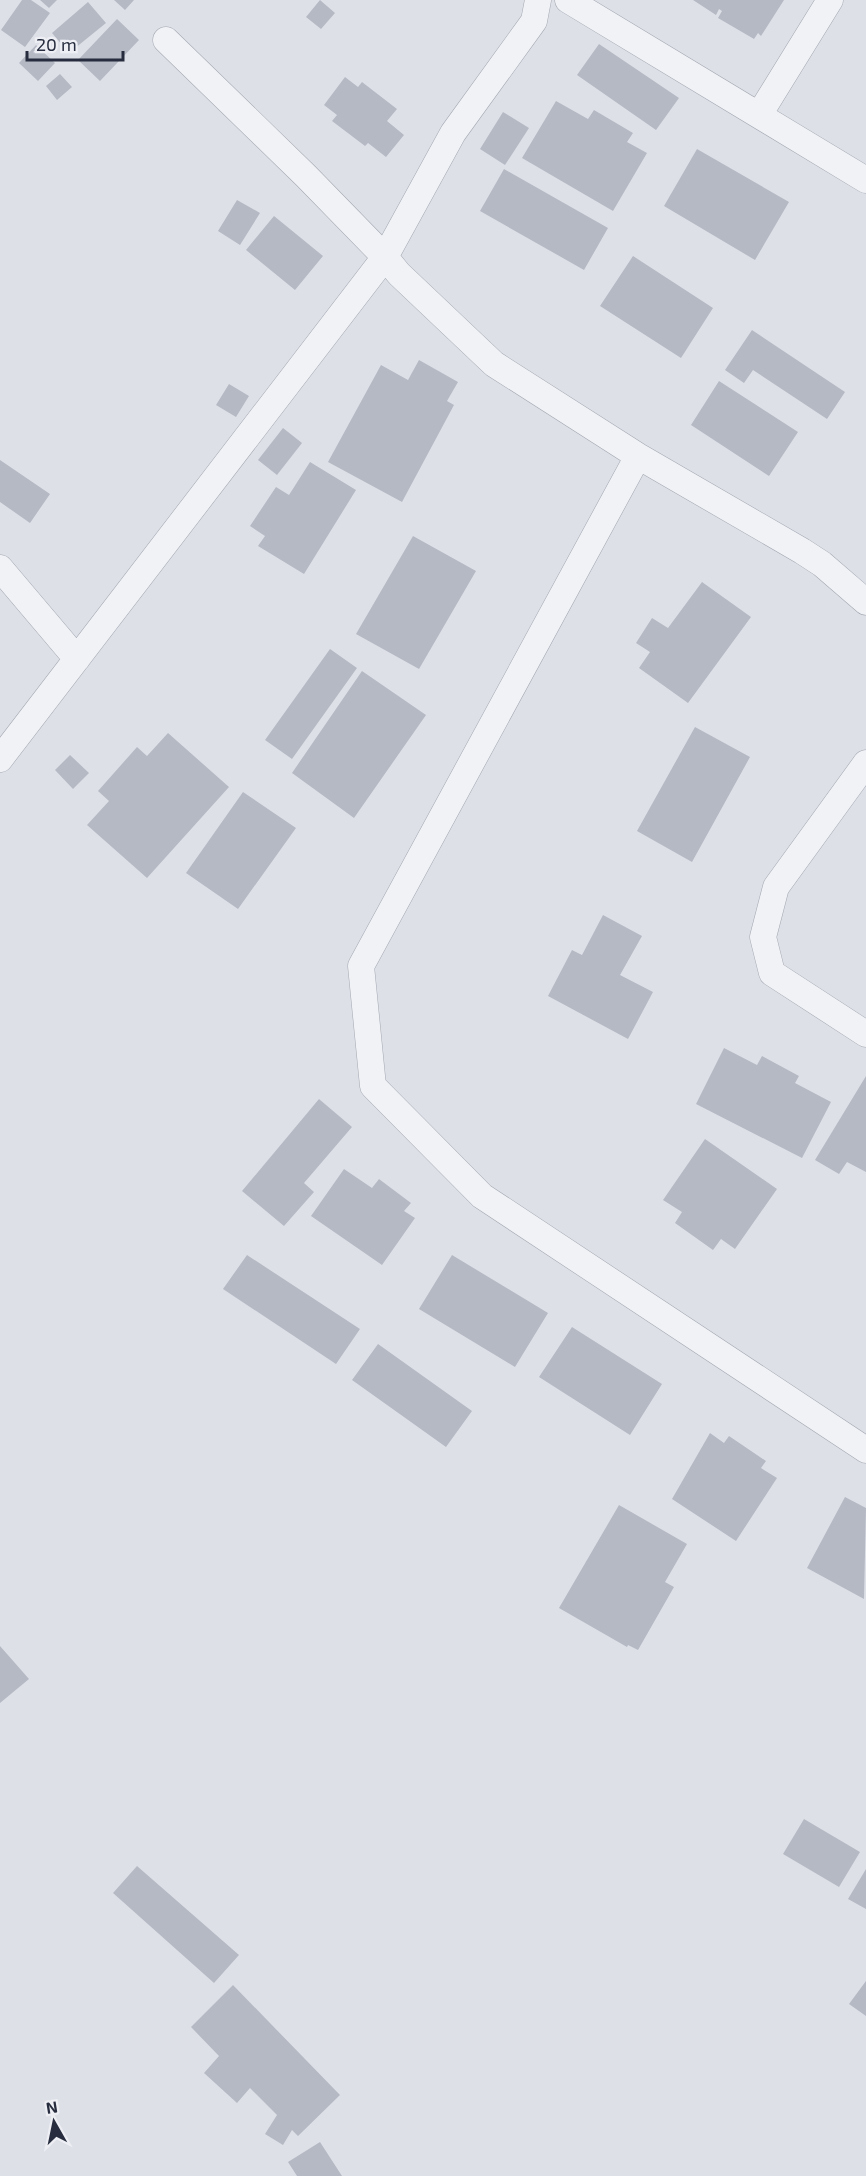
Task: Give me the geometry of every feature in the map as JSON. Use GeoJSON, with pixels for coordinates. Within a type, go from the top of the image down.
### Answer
{"type":"FeatureCollection","features":[{"type":"Feature","properties":{"kind":"street"},"geometry":{"type":"LineString","coordinates":[[0,759],[385,257],[453,133],[534,21],[538,0]]}},
{"type":"Feature","properties":{"kind":"street"},"geometry":{"type":"LineString","coordinates":[[568,0],[866,180]]}},
{"type":"Feature","properties":{"kind":"street"},"geometry":{"type":"LineString","coordinates":[[759,115],[830,0]]}},
{"type":"Feature","properties":{"kind":"street"},"geometry":{"type":"LineString","coordinates":[[166,40],[385,257],[399,274],[494,364],[638,456],[802,551],[822,564],[866,602]]}},
{"type":"Feature","properties":{"kind":"street"},"geometry":{"type":"LineString","coordinates":[[638,456],[361,966],[373,1086],[482,1197],[866,1450]]}},
{"type":"Feature","properties":{"kind":"street"},"geometry":{"type":"LineString","coordinates":[[0,568],[78,658]]}},
{"type":"Feature","properties":{"kind":"street"},"geometry":{"type":"LineString","coordinates":[[866,763],[776,887],[763,938],[772,973],[866,1034]]}},
{"type":"Feature","properties":{"kind":"building"},"geometry":{"type":"Polygon","coordinates":[[[22,0],[31,0],[50,13],[25,47],[1,30],[22,0]]]}},
{"type":"Feature","properties":{"kind":"building"},"geometry":{"type":"Polygon","coordinates":[[[40,0],[57,0],[49,8],[40,0]]]}},
{"type":"Feature","properties":{"kind":"building"},"geometry":{"type":"Polygon","coordinates":[[[114,0],[134,0],[125,10],[114,0]]]}},
{"type":"Feature","properties":{"kind":"building"},"geometry":{"type":"Polygon","coordinates":[[[320,0],[335,13],[321,29],[306,17],[320,0]]]}},
{"type":"Feature","properties":{"kind":"building"},"geometry":{"type":"Polygon","coordinates":[[[693,0],[784,0],[761,36],[758,33],[754,39],[718,18],[722,11],[719,9],[716,15],[693,0]]]}},
{"type":"Feature","properties":{"kind":"building"},"geometry":{"type":"Polygon","coordinates":[[[88,2],[106,23],[69,53],[52,33],[88,2]]]}},
{"type":"Feature","properties":{"kind":"building"},"geometry":{"type":"Polygon","coordinates":[[[117,19],[139,40],[100,81],[78,60],[117,19]]]}},
{"type":"Feature","properties":{"kind":"building"},"geometry":{"type":"Polygon","coordinates":[[[599,44],[679,98],[656,130],[577,75],[599,44]]]}},
{"type":"Feature","properties":{"kind":"building"},"geometry":{"type":"Polygon","coordinates":[[[36,45],[55,63],[38,81],[19,63],[36,45]]]}},
{"type":"Feature","properties":{"kind":"building"},"geometry":{"type":"Polygon","coordinates":[[[60,74],[72,87],[57,100],[46,86],[60,74]]]}},
{"type":"Feature","properties":{"kind":"building"},"geometry":{"type":"Polygon","coordinates":[[[345,77],[358,87],[362,82],[397,109],[387,121],[404,135],[386,157],[368,143],[365,146],[332,121],[337,115],[324,105],[345,77]]]}},
{"type":"Feature","properties":{"kind":"building"},"geometry":{"type":"Polygon","coordinates":[[[556,101],[588,119],[594,110],[633,133],[627,142],[647,153],[613,211],[522,158],[556,101]]]}},
{"type":"Feature","properties":{"kind":"building"},"geometry":{"type":"Polygon","coordinates":[[[503,112],[529,128],[505,165],[480,149],[503,112]]]}},
{"type":"Feature","properties":{"kind":"building"},"geometry":{"type":"Polygon","coordinates":[[[697,149],[789,202],[755,260],[664,206],[697,149]]]}},
{"type":"Feature","properties":{"kind":"building"},"geometry":{"type":"Polygon","coordinates":[[[504,169],[608,228],[584,270],[480,211],[504,169]]]}},
{"type":"Feature","properties":{"kind":"building"},"geometry":{"type":"Polygon","coordinates":[[[237,200],[260,213],[240,245],[218,231],[237,200]]]}},
{"type":"Feature","properties":{"kind":"building"},"geometry":{"type":"Polygon","coordinates":[[[274,216],[323,256],[295,290],[246,250],[274,216]]]}},
{"type":"Feature","properties":{"kind":"building"},"geometry":{"type":"Polygon","coordinates":[[[633,256],[713,308],[681,358],[600,306],[633,256]]]}},
{"type":"Feature","properties":{"kind":"building"},"geometry":{"type":"Polygon","coordinates":[[[752,330],[845,392],[827,419],[753,370],[744,383],[725,370],[752,330]]]}},
{"type":"Feature","properties":{"kind":"building"},"geometry":{"type":"Polygon","coordinates":[[[419,360],[458,382],[447,401],[454,405],[402,502],[328,462],[381,365],[408,380],[419,360]]]}},
{"type":"Feature","properties":{"kind":"building"},"geometry":{"type":"Polygon","coordinates":[[[719,381],[798,432],[769,476],[691,425],[719,381]]]}},
{"type":"Feature","properties":{"kind":"building"},"geometry":{"type":"Polygon","coordinates":[[[229,384],[249,396],[236,417],[216,405],[229,384]]]}},
{"type":"Feature","properties":{"kind":"building"},"geometry":{"type":"Polygon","coordinates":[[[283,428],[302,443],[277,475],[258,460],[283,428]]]}},
{"type":"Feature","properties":{"kind":"building"},"geometry":{"type":"Polygon","coordinates":[[[0,460],[50,494],[30,523],[0,502],[0,460]]]}},
{"type":"Feature","properties":{"kind":"building"},"geometry":{"type":"Polygon","coordinates":[[[310,462],[356,490],[304,574],[258,546],[265,536],[250,526],[276,487],[289,495],[310,462]]]}},
{"type":"Feature","properties":{"kind":"building"},"geometry":{"type":"Polygon","coordinates":[[[413,536],[476,571],[419,669],[356,634],[413,536]]]}},
{"type":"Feature","properties":{"kind":"building"},"geometry":{"type":"Polygon","coordinates":[[[702,582],[751,617],[688,703],[639,668],[650,652],[636,643],[652,618],[668,628],[702,582]]]}},
{"type":"Feature","properties":{"kind":"building"},"geometry":{"type":"Polygon","coordinates":[[[330,649],[357,668],[292,759],[265,740],[330,649]]]}},
{"type":"Feature","properties":{"kind":"building"},"geometry":{"type":"Polygon","coordinates":[[[362,671],[426,715],[354,818],[292,773],[362,671]]]}},
{"type":"Feature","properties":{"kind":"building"},"geometry":{"type":"Polygon","coordinates":[[[695,727],[750,757],[692,862],[637,831],[695,727]]]}},
{"type":"Feature","properties":{"kind":"building"},"geometry":{"type":"Polygon","coordinates":[[[168,733],[229,787],[147,878],[87,825],[109,801],[98,791],[137,747],[147,756],[168,733]]]}},
{"type":"Feature","properties":{"kind":"building"},"geometry":{"type":"Polygon","coordinates":[[[70,755],[89,773],[73,789],[55,770],[70,755]]]}},
{"type":"Feature","properties":{"kind":"building"},"geometry":{"type":"Polygon","coordinates":[[[243,792],[296,828],[238,909],[186,873],[243,792]]]}},
{"type":"Feature","properties":{"kind":"building"},"geometry":{"type":"Polygon","coordinates":[[[603,915],[642,936],[620,975],[653,992],[628,1039],[548,996],[572,950],[582,955],[603,915]]]}},
{"type":"Feature","properties":{"kind":"building"},"geometry":{"type":"Polygon","coordinates":[[[724,1048],[757,1065],[762,1056],[799,1076],[795,1083],[831,1102],[802,1158],[696,1104],[724,1048]]]}},
{"type":"Feature","properties":{"kind":"building"},"geometry":{"type":"Polygon","coordinates":[[[866,1076],[866,1172],[847,1162],[839,1174],[815,1160],[866,1076]]]}},
{"type":"Feature","properties":{"kind":"building"},"geometry":{"type":"Polygon","coordinates":[[[319,1099],[352,1127],[304,1183],[314,1192],[284,1226],[242,1191],[319,1099]]]}},
{"type":"Feature","properties":{"kind":"building"},"geometry":{"type":"Polygon","coordinates":[[[705,1139],[777,1189],[735,1249],[721,1239],[713,1250],[675,1223],[682,1212],[663,1200],[705,1139]]]}},
{"type":"Feature","properties":{"kind":"building"},"geometry":{"type":"Polygon","coordinates":[[[344,1169],[372,1188],[379,1179],[411,1203],[404,1211],[415,1218],[382,1265],[311,1216],[344,1169]]]}},
{"type":"Feature","properties":{"kind":"building"},"geometry":{"type":"Polygon","coordinates":[[[247,1255],[360,1329],[336,1364],[223,1289],[247,1255]]]}},
{"type":"Feature","properties":{"kind":"building"},"geometry":{"type":"Polygon","coordinates":[[[452,1255],[548,1313],[515,1367],[419,1309],[452,1255]]]}},
{"type":"Feature","properties":{"kind":"building"},"geometry":{"type":"Polygon","coordinates":[[[572,1327],[662,1384],[630,1435],[539,1377],[572,1327]]]}},
{"type":"Feature","properties":{"kind":"building"},"geometry":{"type":"Polygon","coordinates":[[[378,1344],[472,1411],[446,1447],[352,1380],[378,1344]]]}},
{"type":"Feature","properties":{"kind":"building"},"geometry":{"type":"Polygon","coordinates":[[[710,1433],[724,1443],[729,1436],[766,1461],[761,1468],[777,1478],[736,1541],[672,1499],[710,1433]]]}},
{"type":"Feature","properties":{"kind":"building"},"geometry":{"type":"Polygon","coordinates":[[[845,1497],[866,1508],[864,1599],[807,1568],[845,1497]]]}},
{"type":"Feature","properties":{"kind":"building"},"geometry":{"type":"Polygon","coordinates":[[[619,1505],[687,1544],[665,1582],[674,1587],[638,1650],[628,1645],[627,1647],[559,1608],[619,1505]]]}},
{"type":"Feature","properties":{"kind":"building"},"geometry":{"type":"Polygon","coordinates":[[[0,1646],[29,1679],[0,1703],[0,1646]]]}},
{"type":"Feature","properties":{"kind":"building"},"geometry":{"type":"Polygon","coordinates":[[[804,1819],[860,1852],[839,1887],[783,1854],[804,1819]]]}},
{"type":"Feature","properties":{"kind":"building"},"geometry":{"type":"Polygon","coordinates":[[[137,1866],[239,1955],[214,1983],[113,1893],[137,1866]]]}},
{"type":"Feature","properties":{"kind":"building"},"geometry":{"type":"Polygon","coordinates":[[[866,1869],[866,1909],[848,1899],[866,1869]]]}},
{"type":"Feature","properties":{"kind":"building"},"geometry":{"type":"Polygon","coordinates":[[[866,1981],[866,2016],[849,2004],[866,1981]]]}},
{"type":"Feature","properties":{"kind":"building"},"geometry":{"type":"Polygon","coordinates":[[[233,1985],[340,2095],[298,2136],[292,2130],[283,2145],[265,2134],[277,2115],[250,2088],[237,2103],[204,2073],[219,2056],[191,2027],[233,1985]]]}},
{"type":"Feature","properties":{"kind":"building"},"geometry":{"type":"Polygon","coordinates":[[[320,2142],[342,2176],[297,2176],[288,2162],[320,2142]]]}}]}
